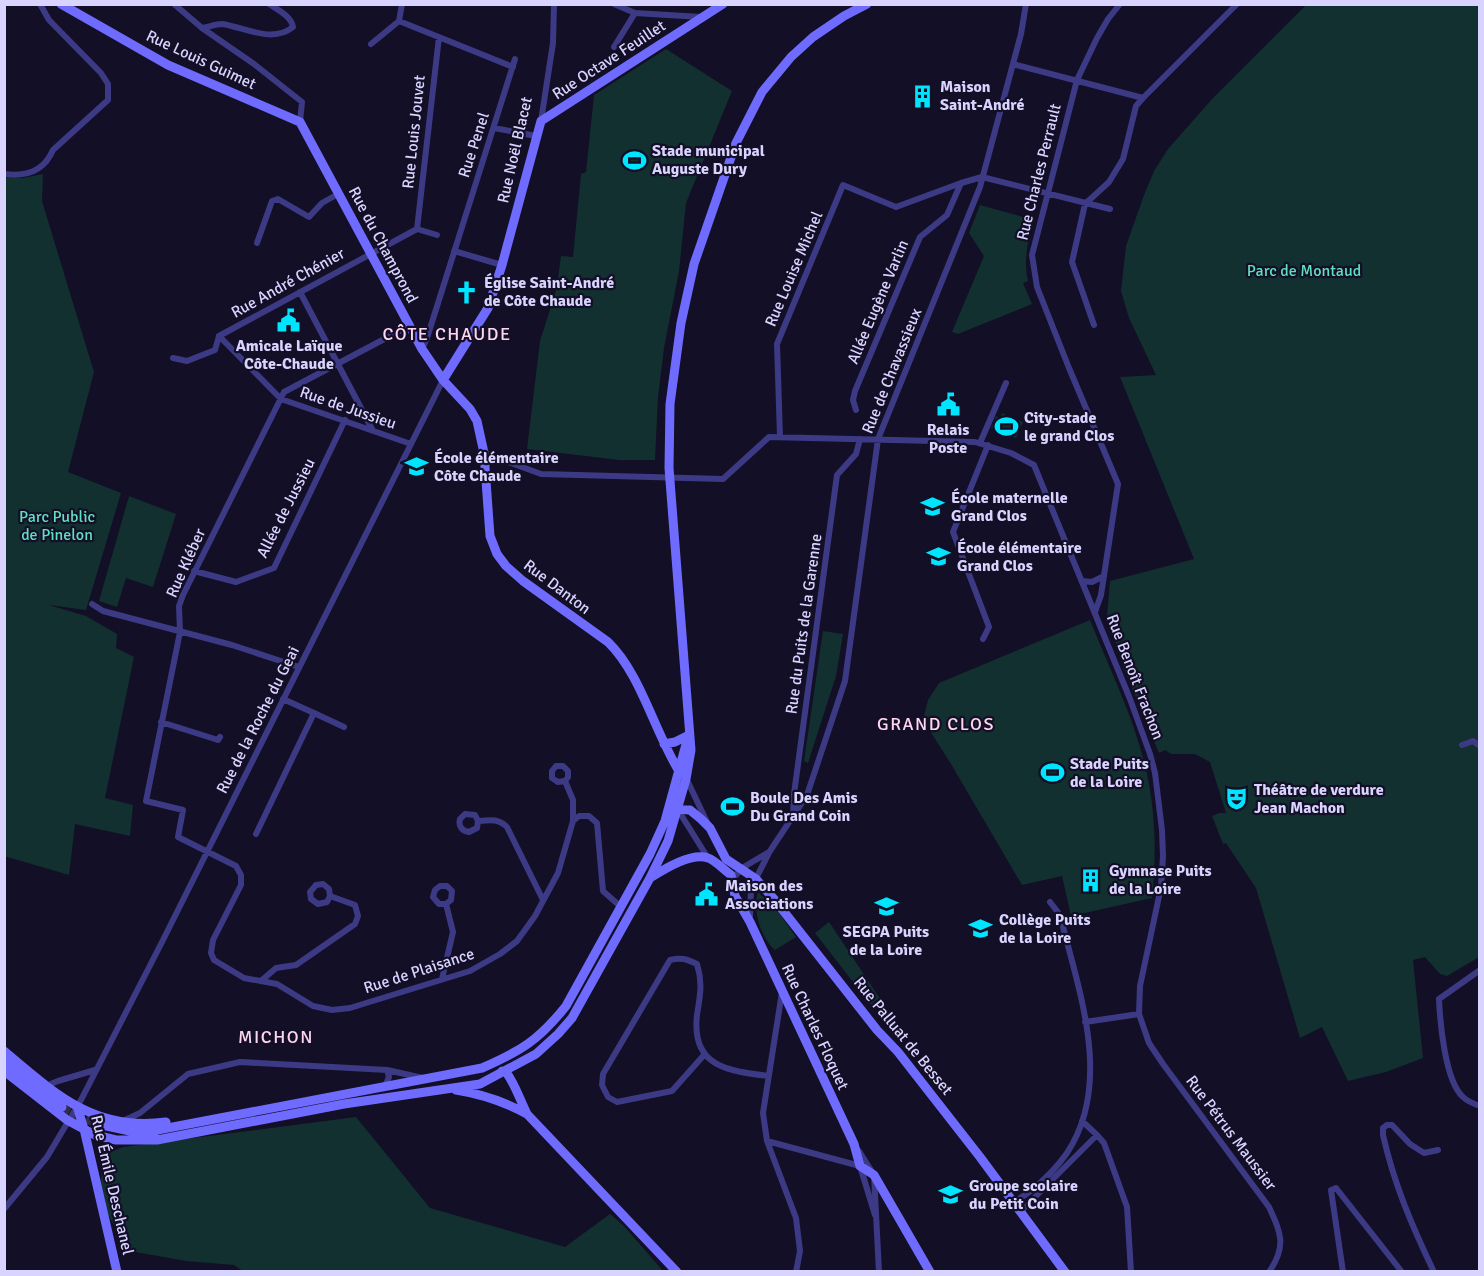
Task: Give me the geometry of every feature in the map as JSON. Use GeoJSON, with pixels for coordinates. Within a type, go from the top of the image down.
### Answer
{"type":"FeatureCollection","features":[{"type":"Feature","properties":{"kind":"main road","name":"Rue Louis Guimet"},"geometry":{"type":"LineString","coordinates":[[61,4],[168,65],[300,122]]}},
{"type":"Feature","properties":{"kind":"main road","name":"Rue Octave Feuillet"},"geometry":{"type":"LineString","coordinates":[[541,121],[723,4]]}},
{"type":"Feature","properties":{"kind":"main road"},"geometry":{"type":"LineString","coordinates":[[152,1131],[482,1068],[527,1046],[551,1026],[580,984],[674,809],[686,779],[691,750],[669,479],[670,404],[681,323],[694,264],[736,143],[762,92],[791,57],[813,37],[867,4]]}},
{"type":"Feature","properties":{"kind":"main road","name":"Rue Noël Blacet"},"geometry":{"type":"LineString","coordinates":[[443,380],[488,308],[541,121]]}},
{"type":"Feature","properties":{"kind":"main road","name":"Rue du Champrond"},"geometry":{"type":"LineString","coordinates":[[300,122],[409,326],[443,380]]}},
{"type":"Feature","properties":{"kind":"main road","name":"Rue Danton"},"geometry":{"type":"LineString","coordinates":[[443,380],[470,409],[482,437],[490,536],[497,554],[518,577],[608,642],[617,652],[626,664],[679,771]]}},
{"type":"Feature","properties":{"kind":"main road"},"geometry":{"type":"LineString","coordinates":[[664,744],[675,742],[689,735]]}},
{"type":"Feature","properties":{"kind":"main road"},"geometry":{"type":"LineString","coordinates":[[4,1071],[67,1120],[95,1135],[116,1140],[157,1140],[344,1104],[480,1084],[506,1072],[549,1044],[572,1018],[650,878],[668,841],[683,749],[689,735]]}},
{"type":"Feature","properties":{"kind":"main road"},"geometry":{"type":"LineString","coordinates":[[674,809],[690,810],[710,828]]}},
{"type":"Feature","properties":{"kind":"main road","name":"Rue Palluat de Besset"},"geometry":{"type":"LineString","coordinates":[[710,828],[726,859],[756,879],[877,1030],[898,1052],[980,1157],[1065,1272]]}},
{"type":"Feature","properties":{"kind":"main road"},"geometry":{"type":"LineString","coordinates":[[650,878],[676,864],[691,859],[708,858]]}},
{"type":"Feature","properties":{"kind":"main road","name":"Rue Charles Floquet"},"geometry":{"type":"LineString","coordinates":[[708,858],[731,875],[735,896],[783,990],[854,1144],[860,1166]]}},
{"type":"Feature","properties":{"kind":"main road"},"geometry":{"type":"LineString","coordinates":[[4,1051],[46,1086],[77,1106],[111,1121],[152,1124],[267,1108]]}},
{"type":"Feature","properties":{"kind":"main road"},"geometry":{"type":"LineString","coordinates":[[4,1062],[62,1107]]}},
{"type":"Feature","properties":{"kind":"main road"},"geometry":{"type":"LineString","coordinates":[[512,1081],[522,1063]]}},
{"type":"Feature","properties":{"kind":"main road"},"geometry":{"type":"LineString","coordinates":[[482,1068],[506,1072],[527,1114]]}},
{"type":"Feature","properties":{"kind":"main road"},"geometry":{"type":"LineString","coordinates":[[446,1088],[487,1095],[506,1102],[527,1114],[677,1272]]}},
{"type":"Feature","properties":{"kind":"main road","name":"Rue Émile Deschanel"},"geometry":{"type":"LineString","coordinates":[[77,1106],[117,1272]]}},
{"type":"Feature","properties":{"kind":"main road"},"geometry":{"type":"LineString","coordinates":[[102,1125],[130,1131],[152,1131],[248,1122]]}},
{"type":"Feature","properties":{"kind":"main road"},"geometry":{"type":"LineString","coordinates":[[860,1166],[874,1175],[930,1272]]}},
{"type":"Feature","properties":{"kind":"street"},"geometry":{"type":"LineString","coordinates":[[4,174],[21,174],[41,168],[48,161],[53,150],[108,100],[108,84],[101,72],[50,20],[40,4]]}},
{"type":"Feature","properties":{"kind":"street"},"geometry":{"type":"LineString","coordinates":[[174,4],[202,28],[254,64],[302,102],[300,122]]}},
{"type":"Feature","properties":{"kind":"street"},"geometry":{"type":"LineString","coordinates":[[202,28],[220,24],[251,32],[275,34],[284,33],[293,27],[288,18],[269,4]]}},
{"type":"Feature","properties":{"kind":"street"},"geometry":{"type":"LineString","coordinates":[[371,44],[399,21],[402,4]]}},
{"type":"Feature","properties":{"kind":"street","name":"Rue Noël Blacet"},"geometry":{"type":"LineString","coordinates":[[541,121],[553,43],[554,4]]}},
{"type":"Feature","properties":{"kind":"street"},"geometry":{"type":"LineString","coordinates":[[614,4],[635,13],[704,17]]}},
{"type":"Feature","properties":{"kind":"street","name":"Rue de Chavassieux"},"geometry":{"type":"LineString","coordinates":[[756,879],[770,852],[807,795],[845,681],[878,439],[969,218],[1013,64],[1026,4]]}},
{"type":"Feature","properties":{"kind":"street","name":"Rue Charles Perrault"},"geometry":{"type":"LineString","coordinates":[[1095,612],[1101,595],[1118,484],[1037,287],[1032,255],[1077,80],[1108,18],[1120,4]]}},
{"type":"Feature","properties":{"kind":"street"},"geometry":{"type":"LineString","coordinates":[[1094,325],[1072,262],[1085,204],[1109,182],[1123,159],[1136,106],[1237,4]]}},
{"type":"Feature","properties":{"kind":"street"},"geometry":{"type":"LineString","coordinates":[[614,47],[635,13]]}},
{"type":"Feature","properties":{"kind":"street"},"geometry":{"type":"LineString","coordinates":[[399,21],[513,67]]}},
{"type":"Feature","properties":{"kind":"street","name":"Rue Louis Jouvet"},"geometry":{"type":"LineString","coordinates":[[417,229],[439,37]]}},
{"type":"Feature","properties":{"kind":"street","name":"Rue Penel"},"geometry":{"type":"LineString","coordinates":[[422,349],[428,338],[515,59]]}},
{"type":"Feature","properties":{"kind":"street"},"geometry":{"type":"LineString","coordinates":[[1013,64],[1143,98]]}},
{"type":"Feature","properties":{"kind":"street"},"geometry":{"type":"LineString","coordinates":[[494,128],[536,136]]}},
{"type":"Feature","properties":{"kind":"street"},"geometry":{"type":"LineString","coordinates":[[961,183],[982,177],[1085,204],[1110,208]]}},
{"type":"Feature","properties":{"kind":"street","name":"Rue Louise Michel"},"geometry":{"type":"LineString","coordinates":[[780,437],[777,344],[843,185],[896,207],[961,183]]}},
{"type":"Feature","properties":{"kind":"street","name":"Allée Eugène Varlin"},"geometry":{"type":"LineString","coordinates":[[856,410],[853,400],[855,391],[920,237],[947,215],[961,183]]}},
{"type":"Feature","properties":{"kind":"street"},"geometry":{"type":"LineString","coordinates":[[257,243],[272,201],[278,198],[309,217],[322,203],[338,194]]}},
{"type":"Feature","properties":{"kind":"street"},"geometry":{"type":"LineString","coordinates":[[417,229],[437,235]]}},
{"type":"Feature","properties":{"kind":"street","name":"Rue André Chénier"},"geometry":{"type":"LineString","coordinates":[[219,336],[417,229]]}},
{"type":"Feature","properties":{"kind":"street"},"geometry":{"type":"LineString","coordinates":[[454,251],[502,265]]}},
{"type":"Feature","properties":{"kind":"street"},"geometry":{"type":"LineString","coordinates":[[300,292],[372,430]]}},
{"type":"Feature","properties":{"kind":"street","name":"Rue Kléber"},"geometry":{"type":"LineString","coordinates":[[206,851],[177,837],[183,810],[146,801],[180,632],[179,606],[284,392],[409,326]]}},
{"type":"Feature","properties":{"kind":"street"},"geometry":{"type":"LineString","coordinates":[[173,358],[187,361],[215,350],[219,336]]}},
{"type":"Feature","properties":{"kind":"street","name":"Rue de Jussieu"},"geometry":{"type":"LineString","coordinates":[[219,336],[281,399],[411,444]]}},
{"type":"Feature","properties":{"kind":"street","name":"Rue de la Roche du Geai"},"geometry":{"type":"LineString","coordinates":[[4,1209],[47,1157],[77,1106],[443,380]]}},
{"type":"Feature","properties":{"kind":"street"},"geometry":{"type":"LineString","coordinates":[[980,443],[1006,383]]}},
{"type":"Feature","properties":{"kind":"street","name":"Allée de Jussieu"},"geometry":{"type":"LineString","coordinates":[[194,572],[236,582],[274,568],[345,420]]}},
{"type":"Feature","properties":{"kind":"street"},"geometry":{"type":"LineString","coordinates":[[484,453],[541,474],[723,479],[769,437],[780,437]]}},
{"type":"Feature","properties":{"kind":"street","name":"Rue Benoît Frachon"},"geometry":{"type":"LineString","coordinates":[[780,437],[980,443],[1021,457],[1034,465],[1095,612],[1150,754],[1155,773],[1163,856],[1161,887],[1140,986],[1139,1014]]}},
{"type":"Feature","properties":{"kind":"street","name":"Rue du Puits de la Garenne"},"geometry":{"type":"LineString","coordinates":[[793,819],[794,794],[837,475],[856,454],[860,439]]}},
{"type":"Feature","properties":{"kind":"street"},"geometry":{"type":"LineString","coordinates":[[983,639],[989,627],[953,532],[988,445]]}},
{"type":"Feature","properties":{"kind":"street"},"geometry":{"type":"LineString","coordinates":[[1082,581],[1092,582],[1104,576]]}},
{"type":"Feature","properties":{"kind":"street"},"geometry":{"type":"LineString","coordinates":[[92,604],[103,611],[232,645],[299,667]]}},
{"type":"Feature","properties":{"kind":"street"},"geometry":{"type":"LineString","coordinates":[[283,699],[344,727]]}},
{"type":"Feature","properties":{"kind":"street"},"geometry":{"type":"LineString","coordinates":[[256,834],[314,714]]}},
{"type":"Feature","properties":{"kind":"street"},"geometry":{"type":"LineString","coordinates":[[161,722],[218,740],[220,737]]}},
{"type":"Feature","properties":{"kind":"street"},"geometry":{"type":"LineString","coordinates":[[1462,745],[1473,741],[1479,746]]}},
{"type":"Feature","properties":{"kind":"street"},"geometry":{"type":"LineString","coordinates":[[679,771],[686,779],[710,828]]}},
{"type":"Feature","properties":{"kind":"street"},"geometry":{"type":"LineString","coordinates":[[565,782],[573,800],[573,821]]}},
{"type":"Feature","properties":{"kind":"street"},"geometry":{"type":"LineString","coordinates":[[674,809],[708,858]]}},
{"type":"Feature","properties":{"kind":"street"},"geometry":{"type":"LineString","coordinates":[[573,821],[579,816],[586,815],[597,823],[603,891],[621,907]]}},
{"type":"Feature","properties":{"kind":"street"},"geometry":{"type":"LineString","coordinates":[[478,821],[494,819],[507,827],[543,900]]}},
{"type":"Feature","properties":{"kind":"street","name":"Rue de Plaisance"},"geometry":{"type":"LineString","coordinates":[[206,851],[236,867],[241,875],[241,885],[213,940],[211,953],[214,960],[244,978],[277,984],[313,1006],[332,1010],[350,1008],[470,971],[500,954],[517,941],[527,929],[558,873],[573,821]]}},
{"type":"Feature","properties":{"kind":"street","name":"Rue de Chavassieux"},"geometry":{"type":"LineString","coordinates":[[732,880],[742,868],[770,852]]}},
{"type":"Feature","properties":{"kind":"street","name":"Rue Charles Floquet"},"geometry":{"type":"LineString","coordinates":[[750,922],[751,888],[756,879]]}},
{"type":"Feature","properties":{"kind":"street"},"geometry":{"type":"LineString","coordinates":[[261,981],[276,968],[296,965],[355,924],[358,916],[355,905],[330,896]]}},
{"type":"Feature","properties":{"kind":"street"},"geometry":{"type":"LineString","coordinates":[[1014,1203],[1032,1190],[1067,1152],[1082,1121],[1090,1080],[1090,1050],[1085,1022],[1060,915],[1050,902]]}},
{"type":"Feature","properties":{"kind":"street"},"geometry":{"type":"LineString","coordinates":[[442,979],[453,932],[446,904]]}},
{"type":"Feature","properties":{"kind":"street"},"geometry":{"type":"LineString","coordinates":[[704,1055],[672,1091],[617,1102],[608,1097],[602,1085],[603,1074],[670,960],[678,958],[684,958],[696,964],[702,979],[696,1021],[698,1042],[704,1055],[720,1067],[733,1072],[769,1076]]}},
{"type":"Feature","properties":{"kind":"street"},"geometry":{"type":"LineString","coordinates":[[1479,970],[1439,999],[1441,1029],[1450,1074],[1462,1097],[1479,1106]]}},
{"type":"Feature","properties":{"kind":"street"},"geometry":{"type":"LineString","coordinates":[[783,990],[763,1113],[767,1141],[796,1218],[800,1251],[796,1272]]}},
{"type":"Feature","properties":{"kind":"street"},"geometry":{"type":"LineString","coordinates":[[1085,1022],[1139,1014]]}},
{"type":"Feature","properties":{"kind":"street","name":"Rue Pétrus Maussier"},"geometry":{"type":"LineString","coordinates":[[1139,1014],[1149,1043],[1163,1064],[1269,1207],[1279,1228],[1282,1242],[1269,1272]]}},
{"type":"Feature","properties":{"kind":"street"},"geometry":{"type":"LineString","coordinates":[[118,1121],[140,1113],[188,1074],[240,1062],[387,1070],[425,1078]]}},
{"type":"Feature","properties":{"kind":"street"},"geometry":{"type":"LineString","coordinates":[[46,1086],[95,1070]]}},
{"type":"Feature","properties":{"kind":"street"},"geometry":{"type":"LineString","coordinates":[[385,1086],[390,1077],[387,1070]]}},
{"type":"Feature","properties":{"kind":"street"},"geometry":{"type":"LineString","coordinates":[[1082,1121],[1104,1143],[1127,1207],[1131,1272]]}},
{"type":"Feature","properties":{"kind":"street"},"geometry":{"type":"LineString","coordinates":[[1434,1272],[1407,1216],[1386,1151],[1383,1128],[1392,1125],[1410,1144],[1424,1153],[1438,1150]]}},
{"type":"Feature","properties":{"kind":"street"},"geometry":{"type":"LineString","coordinates":[[1020,1212],[1097,1135]]}},
{"type":"Feature","properties":{"kind":"street"},"geometry":{"type":"LineString","coordinates":[[767,1141],[860,1166],[876,1215]]}},
{"type":"Feature","properties":{"kind":"street","name":"Rue Charles Floquet"},"geometry":{"type":"LineString","coordinates":[[854,1144],[874,1175]]}},
{"type":"Feature","properties":{"kind":"street"},"geometry":{"type":"LineString","coordinates":[[874,1175],[879,1272]]}},
{"type":"Feature","properties":{"kind":"street"},"geometry":{"type":"LineString","coordinates":[[1343,1272],[1331,1190],[1336,1188],[1402,1272]]}},
{"type":"Feature","properties":{"kind":"green space","name":"Parc de Montaud"},"geometry":{"type":"Polygon","coordinates":[[[1306,5],[1479,5],[1479,957],[1447,976],[1440,974],[1425,957],[1413,960],[1423,1058],[1386,1072],[1348,1081],[1322,1027],[1300,1038],[1256,888],[1226,843],[1223,844],[1212,816],[1226,813],[1210,762],[1195,754],[1171,754],[1165,750],[1159,753],[1124,669],[1107,616],[1110,581],[1194,559],[1120,377],[1156,375],[1129,318],[1121,291],[1126,246],[1154,171],[1168,149],[1213,98],[1306,5]]]}},
{"type":"Feature","properties":{"kind":"green space"},"geometry":{"type":"Polygon","coordinates":[[[666,49],[732,91],[686,203],[679,271],[664,348],[658,397],[655,460],[619,460],[527,449],[540,341],[560,278],[558,278],[561,256],[573,257],[581,174],[586,172],[594,95],[666,49]]]}},
{"type":"Feature","properties":{"kind":"green space","name":"Parc Public de Pinelon"},"geometry":{"type":"Polygon","coordinates":[[[43,174],[42,201],[94,372],[68,472],[121,493],[86,610],[49,605],[86,616],[117,634],[116,648],[134,657],[105,798],[133,805],[130,836],[75,824],[69,875],[4,856],[5,178],[23,178],[43,174]]]}},
{"type":"Feature","properties":{"kind":"green space"},"geometry":{"type":"Polygon","coordinates":[[[980,205],[1034,220],[1026,258],[1028,281],[1023,283],[1032,304],[958,334],[952,332],[984,256],[969,233],[980,205]]]}},
{"type":"Feature","properties":{"kind":"green space","name":"City-stade le grand Clos"},"geometry":{"type":"Polygon","coordinates":[[[1002,413],[1023,422],[1016,438],[991,428],[996,416],[1000,418],[1002,413]]]}},
{"type":"Feature","properties":{"kind":"green space"},"geometry":{"type":"Polygon","coordinates":[[[129,496],[176,514],[153,587],[126,578],[117,607],[99,601],[129,496]]]}},
{"type":"Feature","properties":{"kind":"green space","name":"Stade Puits de la Loire"},"geometry":{"type":"Polygon","coordinates":[[[1090,620],[1139,742],[1151,798],[1155,855],[1152,898],[1071,916],[1062,876],[1022,885],[923,720],[928,700],[939,683],[1090,620]]]}},
{"type":"Feature","properties":{"kind":"green space"},"geometry":{"type":"Polygon","coordinates":[[[823,631],[843,634],[836,676],[808,763],[804,761],[823,631]]]}},
{"type":"Feature","properties":{"kind":"green space"},"geometry":{"type":"Polygon","coordinates":[[[758,892],[779,913],[796,937],[775,950],[759,923],[756,907],[758,892]]]}},
{"type":"Feature","properties":{"kind":"green space"},"geometry":{"type":"Polygon","coordinates":[[[829,922],[885,1006],[874,1009],[815,933],[829,922]]]}},
{"type":"Feature","properties":{"kind":"green space"},"geometry":{"type":"Polygon","coordinates":[[[356,1117],[430,1208],[565,1247],[610,1214],[624,1226],[663,1271],[243,1271],[234,1265],[186,1261],[130,1251],[105,1206],[101,1183],[105,1154],[123,1147],[356,1117]]]}},
{"type":"Feature","properties":{"kind":"tunnel"},"geometry":{"type":"LineString","coordinates":[[62,1107],[102,1125]]}},
{"type":"Feature","properties":{"kind":"place","name":"Maison Saint-André"},"geometry":{"type":"Point","coordinates":[922,96]}},
{"type":"Feature","properties":{"kind":"place","name":"Stade municipal Auguste Dury"},"geometry":{"type":"Point","coordinates":[634,160]}},
{"type":"Feature","properties":{"kind":"place","name":"Église Saint-André de Côte Chaude"},"geometry":{"type":"Point","coordinates":[466,292]}},
{"type":"Feature","properties":{"kind":"place","name":"Amicale Laïque Côte-Chaude"},"geometry":{"type":"Point","coordinates":[289,321]}},
{"type":"Feature","properties":{"kind":"place","name":"Relais Poste"},"geometry":{"type":"Point","coordinates":[948,405]}},
{"type":"Feature","properties":{"kind":"place","name":"City-stade le grand Clos"},"geometry":{"type":"Point","coordinates":[1006,427]}},
{"type":"Feature","properties":{"kind":"place","name":"École élémentaire Côte Chaude"},"geometry":{"type":"Point","coordinates":[416,467]}},
{"type":"Feature","properties":{"kind":"place","name":"École maternelle Grand Clos"},"geometry":{"type":"Point","coordinates":[933,507]}},
{"type":"Feature","properties":{"kind":"place","name":"École élémentaire Grand Clos"},"geometry":{"type":"Point","coordinates":[939,557]}},
{"type":"Feature","properties":{"kind":"place","name":"Stade Puits de la Loire"},"geometry":{"type":"Point","coordinates":[1052,773]}},
{"type":"Feature","properties":{"kind":"place","name":"Théâtre de verdure Jean Machon"},"geometry":{"type":"Point","coordinates":[1236,799]}},
{"type":"Feature","properties":{"kind":"place","name":"Boule Des Amis Du Grand Coin"},"geometry":{"type":"Point","coordinates":[732,807]}},
{"type":"Feature","properties":{"kind":"place","name":"Gymnase Puits de la Loire"},"geometry":{"type":"Point","coordinates":[1091,880]}},
{"type":"Feature","properties":{"kind":"place","name":"Maison des Associations"},"geometry":{"type":"Point","coordinates":[707,895]}},
{"type":"Feature","properties":{"kind":"place","name":"SEGPA Puits de la Loire"},"geometry":{"type":"Point","coordinates":[886,907]}},
{"type":"Feature","properties":{"kind":"place","name":"Collège Puits de la Loire"},"geometry":{"type":"Point","coordinates":[981,929]}},
{"type":"Feature","properties":{"kind":"place","name":"Groupe scolaire du Petit Coin"},"geometry":{"type":"Point","coordinates":[951,1195]}},
{"type":"Feature","properties":{"kind":"district","name":"CÔTE CHAUDE"},"geometry":{"type":"Point","coordinates":[447,334]}},
{"type":"Feature","properties":{"kind":"district","name":"GRAND CLOS"},"geometry":{"type":"Point","coordinates":[936,724]}},
{"type":"Feature","properties":{"kind":"district","name":"MICHON"},"geometry":{"type":"Point","coordinates":[276,1037]}}]}
